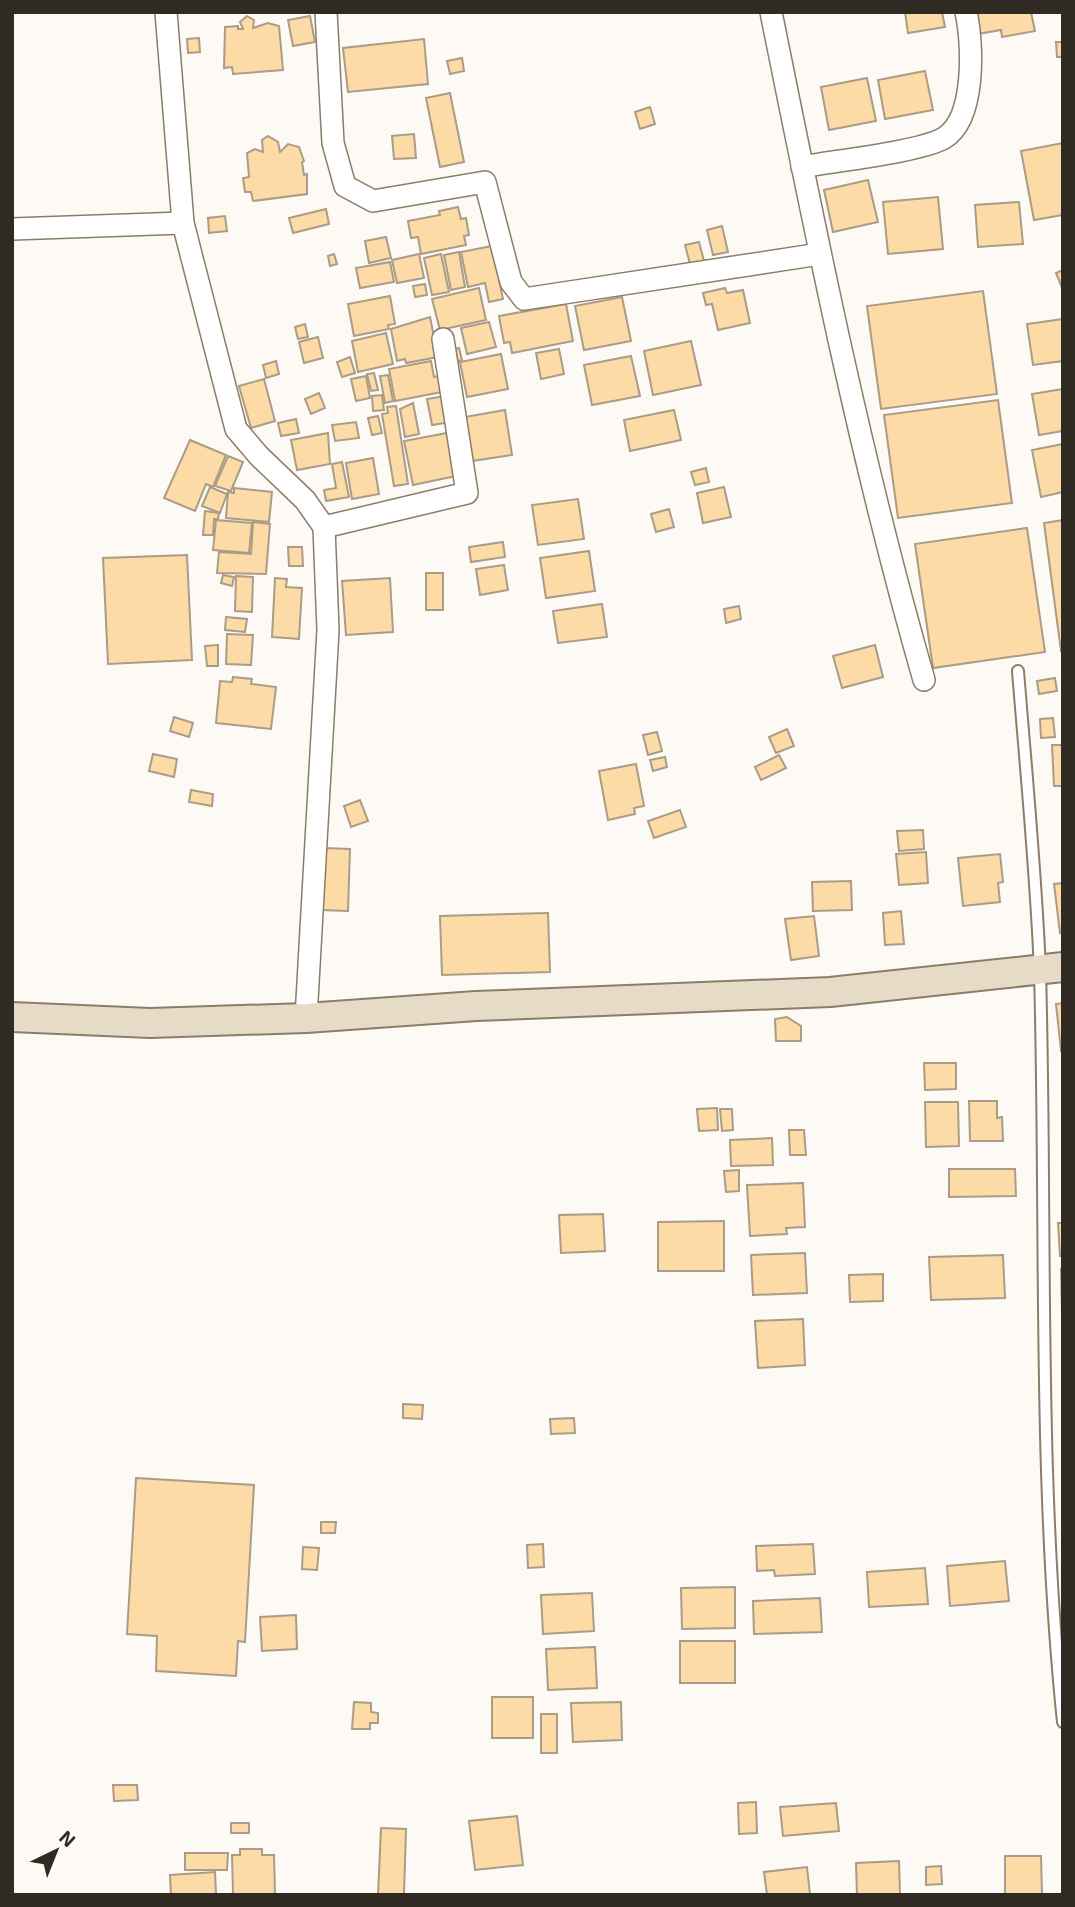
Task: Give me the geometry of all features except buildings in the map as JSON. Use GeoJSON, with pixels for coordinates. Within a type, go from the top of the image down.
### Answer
{"type":"FeatureCollection","features":[{"type":"Feature","properties":{"kind":"street"},"geometry":{"type":"LineString","coordinates":[[166,12],[183,223],[236,429],[305,500],[324,527],[328,630],[306,1018]]}},
{"type":"Feature","properties":{"kind":"street"},"geometry":{"type":"LineString","coordinates":[[326,12],[333,143],[345,186],[373,201],[485,182],[511,282],[524,299],[820,254]]}},
{"type":"Feature","properties":{"kind":"street"},"geometry":{"type":"LineString","coordinates":[[771,12],[820,254],[924,680]]}},
{"type":"Feature","properties":{"kind":"street"},"geometry":{"type":"LineString","coordinates":[[802,167],[944,138],[961,120],[969,90],[966,12]]}},
{"type":"Feature","properties":{"kind":"street"},"geometry":{"type":"LineString","coordinates":[[12,229],[183,223]]}},
{"type":"Feature","properties":{"kind":"street"},"geometry":{"type":"LineString","coordinates":[[324,527],[467,494],[443,339]]}},
{"type":"Feature","properties":{"kind":"street"},"geometry":{"type":"LineString","coordinates":[[12,1017],[150,1023],[306,1018],[476,1006],[830,992],[1051,968]]}},
{"type":"Feature","properties":{"kind":"lane"},"geometry":{"type":"LineString","coordinates":[[1018,671],[1051,968],[1046,1460],[1051,1608],[1063,1722]]}}]}
